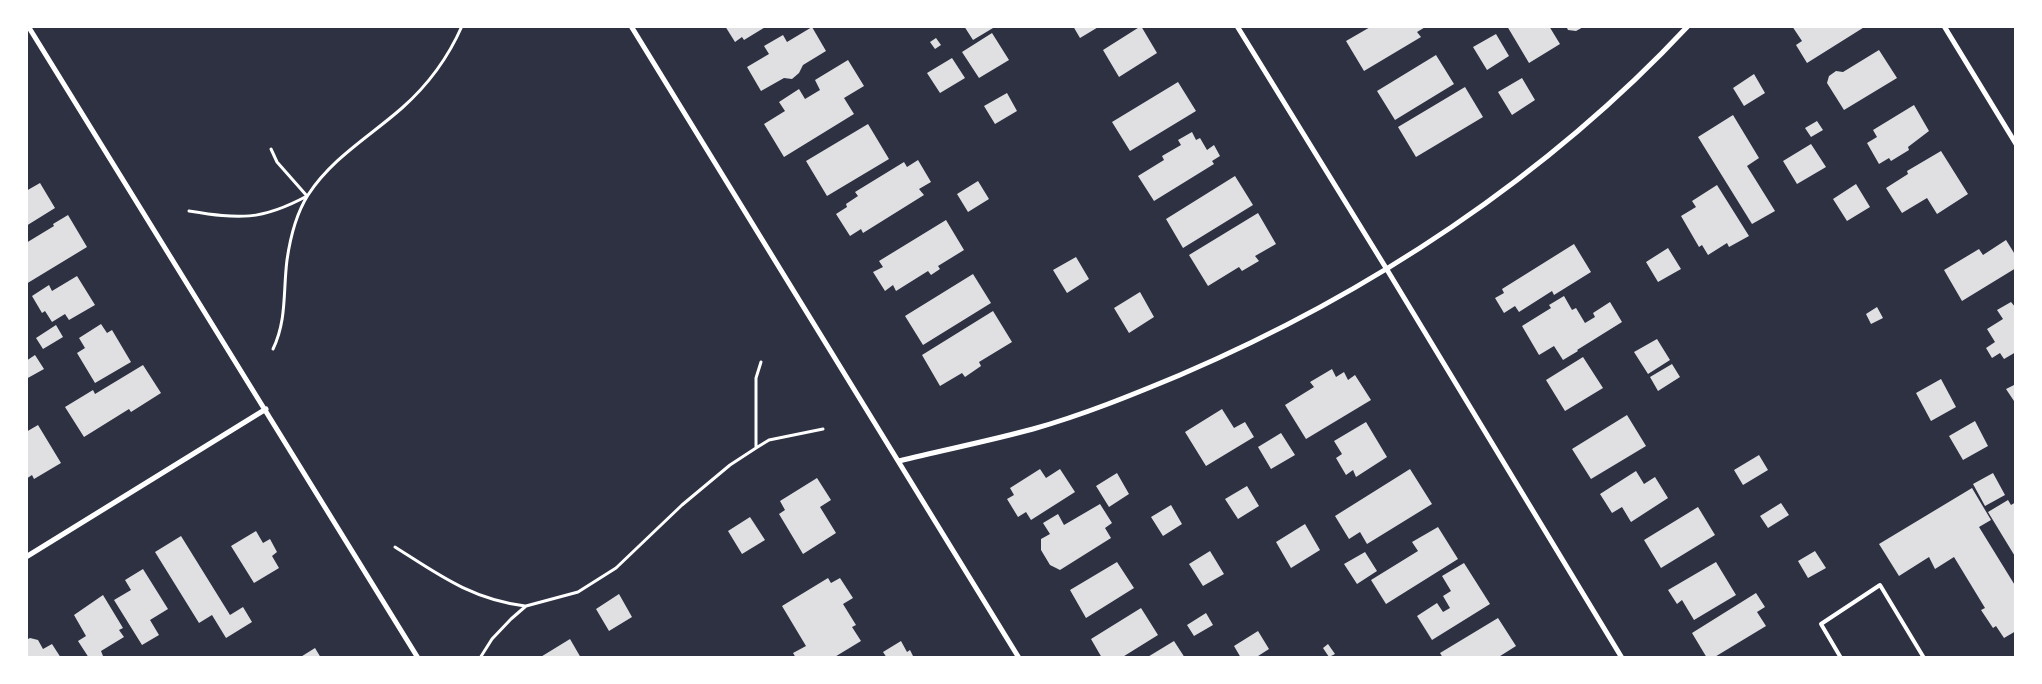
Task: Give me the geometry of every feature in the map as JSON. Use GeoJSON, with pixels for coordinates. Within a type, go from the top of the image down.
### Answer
{"type":"FeatureCollection","features":[{"type":"Feature","properties":{"kind":"street"},"geometry":{"type":"LineString","coordinates":[[28,26],[418,658]]}},
{"type":"Feature","properties":{"kind":"street"},"geometry":{"type":"LineString","coordinates":[[631,26],[1019,658]]}},
{"type":"Feature","properties":{"kind":"street"},"geometry":{"type":"LineString","coordinates":[[1237,26],[1622,658]]}},
{"type":"Feature","properties":{"kind":"street"},"geometry":{"type":"LineString","coordinates":[[898,461],[1034,429],[1130,396],[1239,350],[1300,318],[1448,230],[1513,184],[1604,110],[1688,26]]}},
{"type":"Feature","properties":{"kind":"street"},"geometry":{"type":"LineString","coordinates":[[1944,26],[2016,144]]}},
{"type":"Feature","properties":{"kind":"street"},"geometry":{"type":"LineString","coordinates":[[26,556],[266,409]]}},
{"type":"Feature","properties":{"kind":"lane"},"geometry":{"type":"LineString","coordinates":[[1841,658],[1821,624],[1880,585],[1924,658]]}},
{"type":"Feature","properties":{"kind":"path"},"geometry":{"type":"LineString","coordinates":[[273,349],[280,336],[284,314],[287,260],[296,223],[307,196],[321,177],[340,158],[358,141],[402,108],[426,83],[443,63],[462,26]]}},
{"type":"Feature","properties":{"kind":"path"},"geometry":{"type":"LineString","coordinates":[[271,149],[277,162],[307,196]]}},
{"type":"Feature","properties":{"kind":"path"},"geometry":{"type":"LineString","coordinates":[[189,211],[238,218],[264,214],[287,207],[307,196]]}},
{"type":"Feature","properties":{"kind":"path"},"geometry":{"type":"LineString","coordinates":[[756,448],[756,378],[761,362]]}},
{"type":"Feature","properties":{"kind":"path"},"geometry":{"type":"LineString","coordinates":[[395,547],[474,594],[502,603],[526,606],[578,592],[616,568],[682,505],[730,465],[769,440],[823,429]]}},
{"type":"Feature","properties":{"kind":"path"},"geometry":{"type":"LineString","coordinates":[[480,658],[492,639],[510,619],[526,606]]}},
{"type":"Feature","properties":{"kind":"building"},"geometry":{"type":"Polygon","coordinates":[[[725,26],[767,26],[744,40],[742,37],[735,42],[725,26]]]}},
{"type":"Feature","properties":{"kind":"building"},"geometry":{"type":"Polygon","coordinates":[[[964,26],[993,26],[993,28],[973,40],[964,26]]]}},
{"type":"Feature","properties":{"kind":"building"},"geometry":{"type":"Polygon","coordinates":[[[1073,26],[1100,26],[1080,38],[1073,26]]]}},
{"type":"Feature","properties":{"kind":"building"},"geometry":{"type":"Polygon","coordinates":[[[1141,26],[1157,53],[1119,77],[1103,50],[1141,26]]]}},
{"type":"Feature","properties":{"kind":"building"},"geometry":{"type":"Polygon","coordinates":[[[1372,26],[1427,26],[1417,32],[1421,37],[1364,71],[1346,41],[1372,26]]]}},
{"type":"Feature","properties":{"kind":"building"},"geometry":{"type":"Polygon","coordinates":[[[1507,26],[1549,26],[1560,44],[1529,63],[1507,26]]]}},
{"type":"Feature","properties":{"kind":"building"},"geometry":{"type":"Polygon","coordinates":[[[1566,26],[1585,26],[1576,31],[1568,30],[1566,26]]]}},
{"type":"Feature","properties":{"kind":"building"},"geometry":{"type":"Polygon","coordinates":[[[1792,26],[1866,26],[1807,63],[1796,45],[1802,41],[1792,26]]]}},
{"type":"Feature","properties":{"kind":"building"},"geometry":{"type":"Polygon","coordinates":[[[812,27],[826,51],[803,65],[799,73],[792,79],[784,78],[761,91],[747,67],[769,54],[764,46],[783,35],[787,42],[812,27]]]}},
{"type":"Feature","properties":{"kind":"building"},"geometry":{"type":"Polygon","coordinates":[[[992,33],[1009,60],[979,78],[962,52],[992,33]]]}},
{"type":"Feature","properties":{"kind":"building"},"geometry":{"type":"Polygon","coordinates":[[[1496,34],[1509,56],[1487,70],[1473,47],[1496,34]]]}},
{"type":"Feature","properties":{"kind":"building"},"geometry":{"type":"Polygon","coordinates":[[[936,38],[941,45],[935,49],[930,42],[936,38]]]}},
{"type":"Feature","properties":{"kind":"building"},"geometry":{"type":"Polygon","coordinates":[[[1879,50],[1897,78],[1844,110],[1827,83],[1829,76],[1836,71],[1843,72],[1879,50]]]}},
{"type":"Feature","properties":{"kind":"building"},"geometry":{"type":"Polygon","coordinates":[[[1436,55],[1454,84],[1395,120],[1377,91],[1436,55]]]}},
{"type":"Feature","properties":{"kind":"building"},"geometry":{"type":"Polygon","coordinates":[[[952,58],[965,78],[940,93],[927,73],[952,58]]]}},
{"type":"Feature","properties":{"kind":"building"},"geometry":{"type":"Polygon","coordinates":[[[848,60],[864,86],[844,98],[854,114],[784,157],[764,124],[785,111],[779,102],[799,89],[805,99],[820,90],[815,80],[848,60]]]}},
{"type":"Feature","properties":{"kind":"building"},"geometry":{"type":"Polygon","coordinates":[[[1754,74],[1765,93],[1744,106],[1733,88],[1754,74]]]}},
{"type":"Feature","properties":{"kind":"building"},"geometry":{"type":"Polygon","coordinates":[[[1522,78],[1535,100],[1512,115],[1498,92],[1522,78]]]}},
{"type":"Feature","properties":{"kind":"building"},"geometry":{"type":"Polygon","coordinates":[[[1178,82],[1196,111],[1130,151],[1112,122],[1178,82]]]}},
{"type":"Feature","properties":{"kind":"building"},"geometry":{"type":"Polygon","coordinates":[[[1465,87],[1483,117],[1416,157],[1398,127],[1465,87]]]}},
{"type":"Feature","properties":{"kind":"building"},"geometry":{"type":"Polygon","coordinates":[[[1007,93],[1017,111],[995,124],[984,106],[1007,93]]]}},
{"type":"Feature","properties":{"kind":"building"},"geometry":{"type":"Polygon","coordinates":[[[1914,105],[1929,131],[1908,147],[1909,150],[1891,161],[1889,158],[1879,164],[1867,143],[1877,137],[1873,130],[1914,105]]]}},
{"type":"Feature","properties":{"kind":"building"},"geometry":{"type":"Polygon","coordinates":[[[1733,115],[1759,158],[1747,166],[1775,211],[1752,224],[1698,137],[1733,115]]]}},
{"type":"Feature","properties":{"kind":"building"},"geometry":{"type":"Polygon","coordinates":[[[1817,121],[1823,130],[1811,137],[1805,128],[1817,121]]]}},
{"type":"Feature","properties":{"kind":"building"},"geometry":{"type":"Polygon","coordinates":[[[868,124],[889,159],[827,196],[806,161],[868,124]]]}},
{"type":"Feature","properties":{"kind":"building"},"geometry":{"type":"Polygon","coordinates":[[[1192,132],[1196,140],[1200,138],[1207,150],[1214,145],[1220,156],[1212,161],[1214,164],[1154,201],[1138,176],[1164,160],[1162,156],[1181,145],[1178,140],[1192,132]]]}},
{"type":"Feature","properties":{"kind":"building"},"geometry":{"type":"Polygon","coordinates":[[[1811,144],[1826,167],[1797,184],[1783,161],[1811,144]]]}},
{"type":"Feature","properties":{"kind":"building"},"geometry":{"type":"Polygon","coordinates":[[[1941,151],[1968,194],[1937,214],[1927,198],[1902,213],[1886,188],[1908,174],[1907,171],[1941,151]]]}},
{"type":"Feature","properties":{"kind":"building"},"geometry":{"type":"Polygon","coordinates":[[[918,160],[931,182],[919,189],[924,195],[863,233],[861,229],[850,236],[836,214],[847,207],[846,204],[858,196],[855,192],[904,162],[907,167],[918,160]]]}},
{"type":"Feature","properties":{"kind":"building"},"geometry":{"type":"Polygon","coordinates":[[[1235,176],[1253,205],[1183,248],[1166,219],[1235,176]]]}},
{"type":"Feature","properties":{"kind":"building"},"geometry":{"type":"Polygon","coordinates":[[[978,181],[989,199],[968,212],[957,194],[978,181]]]}},
{"type":"Feature","properties":{"kind":"building"},"geometry":{"type":"Polygon","coordinates":[[[40,183],[55,208],[26,226],[26,191],[40,183]]]}},
{"type":"Feature","properties":{"kind":"building"},"geometry":{"type":"Polygon","coordinates":[[[1856,184],[1870,207],[1847,221],[1833,199],[1856,184]]]}},
{"type":"Feature","properties":{"kind":"building"},"geometry":{"type":"Polygon","coordinates":[[[1717,185],[1749,236],[1729,247],[1727,243],[1708,255],[1702,245],[1699,247],[1681,216],[1696,207],[1692,201],[1717,185]]]}},
{"type":"Feature","properties":{"kind":"building"},"geometry":{"type":"Polygon","coordinates":[[[1258,213],[1276,244],[1255,256],[1259,261],[1242,271],[1239,267],[1208,286],[1189,255],[1258,213]]]}},
{"type":"Feature","properties":{"kind":"building"},"geometry":{"type":"Polygon","coordinates":[[[68,215],[87,247],[26,284],[26,243],[68,215]]]}},
{"type":"Feature","properties":{"kind":"building"},"geometry":{"type":"Polygon","coordinates":[[[946,220],[964,250],[938,266],[940,269],[931,275],[928,271],[896,291],[893,285],[885,291],[873,272],[883,267],[879,261],[946,220]]]}},
{"type":"Feature","properties":{"kind":"building"},"geometry":{"type":"Polygon","coordinates":[[[2006,240],[2016,256],[2016,268],[1962,301],[1944,270],[1979,249],[1983,255],[2006,240]]]}},
{"type":"Feature","properties":{"kind":"building"},"geometry":{"type":"Polygon","coordinates":[[[1574,244],[1591,272],[1554,295],[1552,291],[1519,312],[1515,306],[1504,313],[1495,298],[1504,293],[1502,289],[1574,244]]]}},
{"type":"Feature","properties":{"kind":"building"},"geometry":{"type":"Polygon","coordinates":[[[1668,248],[1681,269],[1658,282],[1646,262],[1668,248]]]}},
{"type":"Feature","properties":{"kind":"building"},"geometry":{"type":"Polygon","coordinates":[[[1076,257],[1089,279],[1067,293],[1053,270],[1076,257]]]}},
{"type":"Feature","properties":{"kind":"building"},"geometry":{"type":"Polygon","coordinates":[[[973,274],[991,303],[923,345],[905,316],[973,274]]]}},
{"type":"Feature","properties":{"kind":"building"},"geometry":{"type":"Polygon","coordinates":[[[77,276],[95,305],[69,320],[65,314],[52,322],[45,311],[42,313],[32,296],[49,285],[52,291],[77,276]]]}},
{"type":"Feature","properties":{"kind":"building"},"geometry":{"type":"Polygon","coordinates":[[[1140,292],[1154,317],[1129,333],[1114,308],[1140,292]]]}},
{"type":"Feature","properties":{"kind":"building"},"geometry":{"type":"Polygon","coordinates":[[[1564,296],[1572,310],[1576,308],[1585,323],[1595,317],[1593,313],[1610,302],[1622,322],[1563,360],[1554,346],[1539,355],[1522,326],[1551,308],[1549,305],[1564,296]]]}},
{"type":"Feature","properties":{"kind":"building"},"geometry":{"type":"Polygon","coordinates":[[[2011,302],[2016,308],[2016,352],[2004,359],[2000,353],[1992,358],[1986,348],[1995,342],[1987,329],[2003,319],[1997,310],[2011,302]]]}},
{"type":"Feature","properties":{"kind":"building"},"geometry":{"type":"Polygon","coordinates":[[[1877,307],[1883,318],[1871,324],[1866,314],[1877,307]]]}},
{"type":"Feature","properties":{"kind":"building"},"geometry":{"type":"Polygon","coordinates":[[[993,311],[1012,342],[979,362],[981,366],[965,377],[962,373],[940,386],[922,355],[993,311]]]}},
{"type":"Feature","properties":{"kind":"building"},"geometry":{"type":"Polygon","coordinates":[[[101,324],[107,333],[112,330],[131,362],[95,383],[77,353],[85,348],[79,338],[101,324]]]}},
{"type":"Feature","properties":{"kind":"building"},"geometry":{"type":"Polygon","coordinates":[[[56,325],[63,337],[43,349],[36,338],[56,325]]]}},
{"type":"Feature","properties":{"kind":"building"},"geometry":{"type":"Polygon","coordinates":[[[1657,339],[1670,360],[1648,374],[1634,352],[1657,339]]]}},
{"type":"Feature","properties":{"kind":"building"},"geometry":{"type":"Polygon","coordinates":[[[35,355],[44,369],[26,379],[26,361],[35,355]]]}},
{"type":"Feature","properties":{"kind":"building"},"geometry":{"type":"Polygon","coordinates":[[[1583,357],[1603,388],[1565,411],[1546,380],[1583,357]]]}},
{"type":"Feature","properties":{"kind":"building"},"geometry":{"type":"Polygon","coordinates":[[[1672,364],[1680,377],[1658,391],[1650,377],[1672,364]]]}},
{"type":"Feature","properties":{"kind":"building"},"geometry":{"type":"Polygon","coordinates":[[[143,365],[161,393],[131,412],[129,409],[84,437],[65,407],[93,390],[95,394],[143,365]]]}},
{"type":"Feature","properties":{"kind":"building"},"geometry":{"type":"Polygon","coordinates":[[[1332,369],[1336,377],[1344,372],[1348,380],[1355,375],[1371,400],[1306,439],[1285,405],[1314,387],[1310,382],[1332,369]]]}},
{"type":"Feature","properties":{"kind":"building"},"geometry":{"type":"Polygon","coordinates":[[[1941,379],[1956,407],[1931,421],[1916,393],[1941,379]]]}},
{"type":"Feature","properties":{"kind":"building"},"geometry":{"type":"Polygon","coordinates":[[[2016,384],[2016,404],[2006,389],[2016,384]]]}},
{"type":"Feature","properties":{"kind":"building"},"geometry":{"type":"Polygon","coordinates":[[[1222,409],[1234,428],[1245,422],[1254,437],[1206,466],[1185,432],[1222,409]]]}},
{"type":"Feature","properties":{"kind":"building"},"geometry":{"type":"Polygon","coordinates":[[[1627,415],[1646,446],[1591,479],[1572,449],[1627,415]]]}},
{"type":"Feature","properties":{"kind":"building"},"geometry":{"type":"Polygon","coordinates":[[[1975,421],[1988,446],[1963,460],[1949,436],[1975,421]]]}},
{"type":"Feature","properties":{"kind":"building"},"geometry":{"type":"Polygon","coordinates":[[[1366,422],[1387,457],[1356,477],[1353,470],[1346,475],[1336,458],[1342,454],[1334,441],[1366,422]]]}},
{"type":"Feature","properties":{"kind":"building"},"geometry":{"type":"Polygon","coordinates":[[[38,425],[61,463],[34,479],[32,475],[26,479],[26,432],[38,425]]]}},
{"type":"Feature","properties":{"kind":"building"},"geometry":{"type":"Polygon","coordinates":[[[1281,433],[1295,455],[1271,469],[1258,447],[1281,433]]]}},
{"type":"Feature","properties":{"kind":"building"},"geometry":{"type":"Polygon","coordinates":[[[1759,455],[1768,470],[1743,485],[1734,470],[1759,455]]]}},
{"type":"Feature","properties":{"kind":"building"},"geometry":{"type":"Polygon","coordinates":[[[1040,469],[1046,478],[1060,469],[1075,492],[1031,520],[1026,512],[1018,517],[1007,499],[1014,495],[1010,488],[1040,469]]]}},
{"type":"Feature","properties":{"kind":"building"},"geometry":{"type":"Polygon","coordinates":[[[1410,469],[1432,504],[1367,544],[1360,532],[1349,539],[1335,516],[1410,469]]]}},
{"type":"Feature","properties":{"kind":"building"},"geometry":{"type":"Polygon","coordinates":[[[1636,471],[1644,484],[1655,477],[1668,498],[1631,522],[1622,507],[1612,513],[1600,494],[1636,471]]]}},
{"type":"Feature","properties":{"kind":"building"},"geometry":{"type":"Polygon","coordinates":[[[1117,473],[1129,494],[1109,507],[1096,486],[1117,473]]]}},
{"type":"Feature","properties":{"kind":"building"},"geometry":{"type":"Polygon","coordinates":[[[1993,473],[2005,495],[1985,506],[1973,484],[1993,473]]]}},
{"type":"Feature","properties":{"kind":"building"},"geometry":{"type":"Polygon","coordinates":[[[817,478],[831,500],[820,507],[836,533],[803,554],[779,514],[785,510],[780,501],[817,478]]]}},
{"type":"Feature","properties":{"kind":"building"},"geometry":{"type":"Polygon","coordinates":[[[1247,486],[1259,506],[1238,519],[1225,499],[1247,486]]]}},
{"type":"Feature","properties":{"kind":"building"},"geometry":{"type":"Polygon","coordinates":[[[1972,488],[1991,520],[1979,527],[2016,587],[2016,631],[2004,638],[1996,626],[1993,628],[1981,610],[1985,608],[1954,557],[1935,569],[1929,557],[1899,576],[1879,544],[1972,488]]]}},
{"type":"Feature","properties":{"kind":"building"},"geometry":{"type":"Polygon","coordinates":[[[2008,500],[2011,505],[2016,502],[2016,558],[1988,512],[2008,500]]]}},
{"type":"Feature","properties":{"kind":"building"},"geometry":{"type":"Polygon","coordinates":[[[1781,503],[1789,515],[1768,528],[1760,516],[1781,503]]]}},
{"type":"Feature","properties":{"kind":"building"},"geometry":{"type":"Polygon","coordinates":[[[1100,504],[1112,523],[1105,528],[1111,538],[1060,570],[1050,565],[1041,550],[1041,539],[1050,534],[1043,523],[1058,514],[1064,525],[1100,504]]]}},
{"type":"Feature","properties":{"kind":"building"},"geometry":{"type":"Polygon","coordinates":[[[1171,505],[1182,524],[1163,536],[1151,517],[1171,505]]]}},
{"type":"Feature","properties":{"kind":"building"},"geometry":{"type":"Polygon","coordinates":[[[1698,507],[1715,535],[1661,568],[1644,540],[1698,507]]]}},
{"type":"Feature","properties":{"kind":"building"},"geometry":{"type":"Polygon","coordinates":[[[750,517],[765,540],[742,554],[728,531],[750,517]]]}},
{"type":"Feature","properties":{"kind":"building"},"geometry":{"type":"Polygon","coordinates":[[[1305,524],[1320,550],[1291,568],[1276,542],[1305,524]]]}},
{"type":"Feature","properties":{"kind":"building"},"geometry":{"type":"Polygon","coordinates":[[[1438,527],[1458,559],[1386,604],[1371,580],[1418,551],[1412,542],[1438,527]]]}},
{"type":"Feature","properties":{"kind":"building"},"geometry":{"type":"Polygon","coordinates":[[[256,531],[263,543],[270,539],[277,552],[272,556],[279,568],[254,583],[231,546],[256,531]]]}},
{"type":"Feature","properties":{"kind":"building"},"geometry":{"type":"Polygon","coordinates":[[[181,536],[230,615],[243,607],[252,622],[226,638],[212,615],[199,623],[155,552],[181,536]]]}},
{"type":"Feature","properties":{"kind":"building"},"geometry":{"type":"Polygon","coordinates":[[[1210,551],[1224,574],[1203,586],[1189,564],[1210,551]]]}},
{"type":"Feature","properties":{"kind":"building"},"geometry":{"type":"Polygon","coordinates":[[[1815,551],[1826,568],[1808,578],[1798,561],[1815,551]]]}},
{"type":"Feature","properties":{"kind":"building"},"geometry":{"type":"Polygon","coordinates":[[[1365,552],[1377,571],[1357,584],[1344,564],[1365,552]]]}},
{"type":"Feature","properties":{"kind":"building"},"geometry":{"type":"Polygon","coordinates":[[[1117,562],[1134,588],[1086,618],[1070,590],[1117,562]]]}},
{"type":"Feature","properties":{"kind":"building"},"geometry":{"type":"Polygon","coordinates":[[[1716,562],[1736,595],[1694,620],[1682,600],[1677,604],[1668,590],[1716,562]]]}},
{"type":"Feature","properties":{"kind":"building"},"geometry":{"type":"Polygon","coordinates":[[[1464,563],[1490,604],[1432,640],[1417,616],[1437,603],[1443,612],[1450,608],[1443,596],[1451,591],[1442,576],[1464,563]]]}},
{"type":"Feature","properties":{"kind":"building"},"geometry":{"type":"Polygon","coordinates":[[[143,569],[168,609],[150,620],[159,635],[142,645],[114,600],[131,590],[125,580],[143,569]]]}},
{"type":"Feature","properties":{"kind":"building"},"geometry":{"type":"Polygon","coordinates":[[[828,578],[831,583],[840,578],[853,598],[843,604],[856,625],[852,627],[861,641],[833,658],[796,658],[793,653],[806,646],[782,606],[828,578]]]}},
{"type":"Feature","properties":{"kind":"building"},"geometry":{"type":"Polygon","coordinates":[[[1756,593],[1765,607],[1757,612],[1766,626],[1713,658],[1707,658],[1692,633],[1756,593]]]}},
{"type":"Feature","properties":{"kind":"building"},"geometry":{"type":"Polygon","coordinates":[[[619,594],[632,617],[609,631],[596,609],[619,594]]]}},
{"type":"Feature","properties":{"kind":"building"},"geometry":{"type":"Polygon","coordinates":[[[103,595],[123,628],[119,630],[124,637],[101,651],[103,656],[100,658],[89,658],[78,641],[86,636],[74,615],[103,595]]]}},
{"type":"Feature","properties":{"kind":"building"},"geometry":{"type":"Polygon","coordinates":[[[1141,608],[1158,635],[1121,658],[1102,658],[1091,639],[1141,608]]]}},
{"type":"Feature","properties":{"kind":"building"},"geometry":{"type":"Polygon","coordinates":[[[1206,613],[1213,625],[1194,636],[1187,625],[1206,613]]]}},
{"type":"Feature","properties":{"kind":"building"},"geometry":{"type":"Polygon","coordinates":[[[1498,618],[1516,646],[1497,658],[1443,658],[1440,653],[1498,618]]]}},
{"type":"Feature","properties":{"kind":"building"},"geometry":{"type":"Polygon","coordinates":[[[1258,631],[1269,649],[1255,658],[1241,658],[1234,646],[1258,631]]]}},
{"type":"Feature","properties":{"kind":"building"},"geometry":{"type":"Polygon","coordinates":[[[30,638],[38,640],[43,649],[52,644],[61,658],[26,658],[26,640],[30,638]]]}},
{"type":"Feature","properties":{"kind":"building"},"geometry":{"type":"Polygon","coordinates":[[[570,639],[581,658],[539,658],[570,639]]]}},
{"type":"Feature","properties":{"kind":"building"},"geometry":{"type":"Polygon","coordinates":[[[901,641],[907,652],[910,650],[914,658],[887,658],[883,652],[901,641]]]}},
{"type":"Feature","properties":{"kind":"building"},"geometry":{"type":"Polygon","coordinates":[[[1174,641],[1185,658],[1146,658],[1174,641]]]}},
{"type":"Feature","properties":{"kind":"building"},"geometry":{"type":"Polygon","coordinates":[[[1328,644],[1335,654],[1329,657],[1323,648],[1328,644]]]}},
{"type":"Feature","properties":{"kind":"building"},"geometry":{"type":"Polygon","coordinates":[[[315,648],[321,658],[299,658],[315,648]]]}}]}
